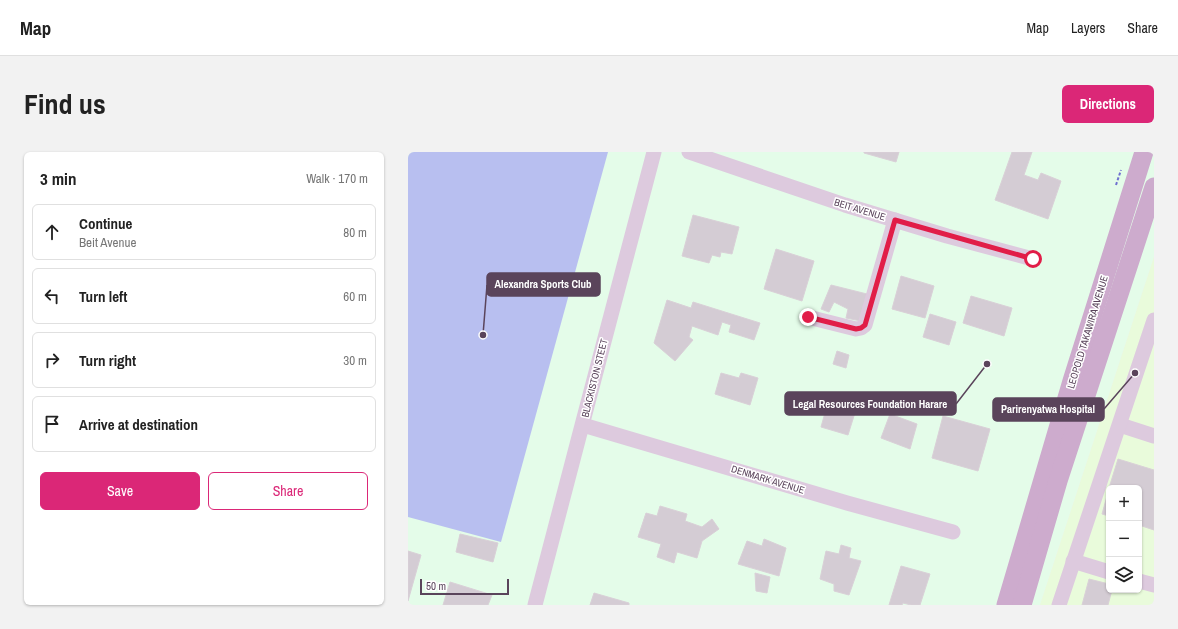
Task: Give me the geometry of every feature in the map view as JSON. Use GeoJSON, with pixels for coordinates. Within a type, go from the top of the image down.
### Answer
{"type":"FeatureCollection","features":[{"type":"Feature","properties":{"kind":"main road","name":"LEOPOLD TAKAWIRA AVENUE"},"geometry":{"type":"LineString","coordinates":[[1006,605],[1072,381],[1144,152]]}},
{"type":"Feature","properties":{"kind":"main road","name":"LEOPOLD TAKAWIRA AVENUE"},"geometry":{"type":"LineString","coordinates":[[1022,605],[1058,481],[1154,187]]}},
{"type":"Feature","properties":{"kind":"street","name":"BLACKISTON STEET"},"geometry":{"type":"LineString","coordinates":[[535,605],[583,425],[619,280],[654,152]]}},
{"type":"Feature","properties":{"kind":"street","name":"BEIT AVENUE"},"geometry":{"type":"LineString","coordinates":[[689,152],[845,205],[1033,259]]}},
{"type":"Feature","properties":{"kind":"street"},"geometry":{"type":"LineString","coordinates":[[808,317],[856,329],[865,325],[895,220]]}},
{"type":"Feature","properties":{"kind":"street"},"geometry":{"type":"LineString","coordinates":[[1059,605],[1154,320]]}},
{"type":"Feature","properties":{"kind":"street","name":"DENMARK AVENUE"},"geometry":{"type":"LineString","coordinates":[[583,425],[847,503],[954,532]]}},
{"type":"Feature","properties":{"kind":"street"},"geometry":{"type":"LineString","coordinates":[[1120,425],[1154,436]]}},
{"type":"Feature","properties":{"kind":"street"},"geometry":{"type":"LineString","coordinates":[[1074,561],[1106,571]]}},
{"type":"Feature","properties":{"kind":"street"},"geometry":{"type":"LineString","coordinates":[[1142,582],[1154,585]]}},
{"type":"Feature","properties":{"kind":"shaded area"},"geometry":{"type":"Polygon","coordinates":[[[408,152],[1154,152],[1154,257],[1040,605],[408,605],[408,152]]]}},
{"type":"Feature","properties":{"kind":"shaded area"},"geometry":{"type":"Polygon","coordinates":[[[408,152],[608,152],[501,542],[408,517],[408,152]]]}},
{"type":"Feature","properties":{"kind":"shaded area"},"geometry":{"type":"Polygon","coordinates":[[[1154,257],[1154,605],[1040,605],[1154,257]]]}},
{"type":"Feature","properties":{"kind":"building"},"geometry":{"type":"Polygon","coordinates":[[[864,152],[899,152],[896,162],[864,152]]]}},
{"type":"Feature","properties":{"kind":"building"},"geometry":{"type":"Polygon","coordinates":[[[1012,152],[1032,152],[1024,175],[1038,180],[1041,173],[1061,181],[1048,219],[995,200],[1012,152]]]}},
{"type":"Feature","properties":{"kind":"building"},"geometry":{"type":"Polygon","coordinates":[[[693,215],[739,227],[732,254],[721,252],[720,257],[712,255],[709,263],[682,256],[693,215]]]}},
{"type":"Feature","properties":{"kind":"building"},"geometry":{"type":"Polygon","coordinates":[[[776,249],[814,261],[802,301],[764,289],[776,249]]]}},
{"type":"Feature","properties":{"kind":"building"},"geometry":{"type":"Polygon","coordinates":[[[901,276],[934,286],[925,318],[892,309],[901,276]]]}},
{"type":"Feature","properties":{"kind":"building"},"geometry":{"type":"Polygon","coordinates":[[[831,285],[867,294],[861,321],[846,318],[848,309],[834,302],[829,312],[821,309],[831,285]]]}},
{"type":"Feature","properties":{"kind":"building"},"geometry":{"type":"Polygon","coordinates":[[[971,296],[1012,308],[1004,336],[963,323],[971,296]]]}},
{"type":"Feature","properties":{"kind":"building"},"geometry":{"type":"Polygon","coordinates":[[[667,300],[691,308],[693,302],[760,323],[754,340],[729,332],[731,325],[722,322],[718,335],[692,326],[689,337],[693,340],[675,361],[654,343],[667,300]]]}},
{"type":"Feature","properties":{"kind":"building"},"geometry":{"type":"Polygon","coordinates":[[[930,314],[956,322],[949,345],[923,337],[930,314]]]}},
{"type":"Feature","properties":{"kind":"building"},"geometry":{"type":"Polygon","coordinates":[[[837,351],[849,355],[846,368],[833,364],[837,351]]]}},
{"type":"Feature","properties":{"kind":"building"},"geometry":{"type":"Polygon","coordinates":[[[721,373],[739,378],[741,373],[758,378],[750,405],[715,394],[721,373]]]}},
{"type":"Feature","properties":{"kind":"building"},"geometry":{"type":"Polygon","coordinates":[[[830,395],[858,403],[848,435],[821,427],[830,395]]]}},
{"type":"Feature","properties":{"kind":"building"},"geometry":{"type":"Polygon","coordinates":[[[890,414],[917,424],[910,449],[881,438],[890,414]]]}},
{"type":"Feature","properties":{"kind":"building"},"geometry":{"type":"Polygon","coordinates":[[[943,416],[990,429],[978,471],[932,458],[943,416]]]}},
{"type":"Feature","properties":{"kind":"building"},"geometry":{"type":"Polygon","coordinates":[[[1118,459],[1154,470],[1154,530],[1142,526],[1142,485],[1110,485],[1118,459]]]}},
{"type":"Feature","properties":{"kind":"building"},"geometry":{"type":"Polygon","coordinates":[[[1106,500],[1106,515],[1102,514],[1106,500]]]}},
{"type":"Feature","properties":{"kind":"building"},"geometry":{"type":"Polygon","coordinates":[[[660,506],[687,514],[685,521],[702,527],[712,519],[719,529],[702,541],[697,558],[677,552],[674,563],[657,557],[661,544],[638,537],[646,513],[657,516],[660,506]]]}},
{"type":"Feature","properties":{"kind":"building"},"geometry":{"type":"Polygon","coordinates":[[[460,534],[498,543],[493,562],[456,552],[460,534]]]}},
{"type":"Feature","properties":{"kind":"building"},"geometry":{"type":"Polygon","coordinates":[[[764,539],[786,548],[779,576],[738,564],[747,541],[762,546],[764,539]]]}},
{"type":"Feature","properties":{"kind":"building"},"geometry":{"type":"Polygon","coordinates":[[[841,545],[851,548],[849,558],[861,561],[849,595],[834,591],[834,584],[820,579],[826,551],[839,554],[841,545]]]}},
{"type":"Feature","properties":{"kind":"building"},"geometry":{"type":"Polygon","coordinates":[[[408,551],[421,555],[408,601],[408,551]]]}},
{"type":"Feature","properties":{"kind":"building"},"geometry":{"type":"Polygon","coordinates":[[[901,566],[930,574],[920,605],[903,603],[902,605],[889,605],[901,566]]]}},
{"type":"Feature","properties":{"kind":"building"},"geometry":{"type":"Polygon","coordinates":[[[755,573],[770,577],[767,593],[756,591],[755,573]]]}},
{"type":"Feature","properties":{"kind":"building"},"geometry":{"type":"Polygon","coordinates":[[[1089,579],[1106,583],[1106,593],[1111,593],[1108,605],[1082,605],[1089,579]]]}},
{"type":"Feature","properties":{"kind":"building"},"geometry":{"type":"Polygon","coordinates":[[[450,582],[492,595],[488,605],[443,605],[450,582]]]}},
{"type":"Feature","properties":{"kind":"building"},"geometry":{"type":"Polygon","coordinates":[[[594,593],[629,603],[629,605],[590,605],[594,593]]]}},
{"type":"Feature","properties":{"kind":"place","name":"Alexandra Sports Club"},"geometry":{"type":"Point","coordinates":[483,335]}},
{"type":"Feature","properties":{"kind":"place","name":"Legal Resources Foundation Harare"},"geometry":{"type":"Point","coordinates":[987,364]}},
{"type":"Feature","properties":{"kind":"place","name":"Parirenyatwa Hospital"},"geometry":{"type":"Point","coordinates":[1135,373]}},
{"type":"Feature","properties":{"kind":"route"},"geometry":{"type":"LineString","coordinates":[[808,317],[856,329],[865,325],[895,220],[947,236],[1033,259]]}}]}
